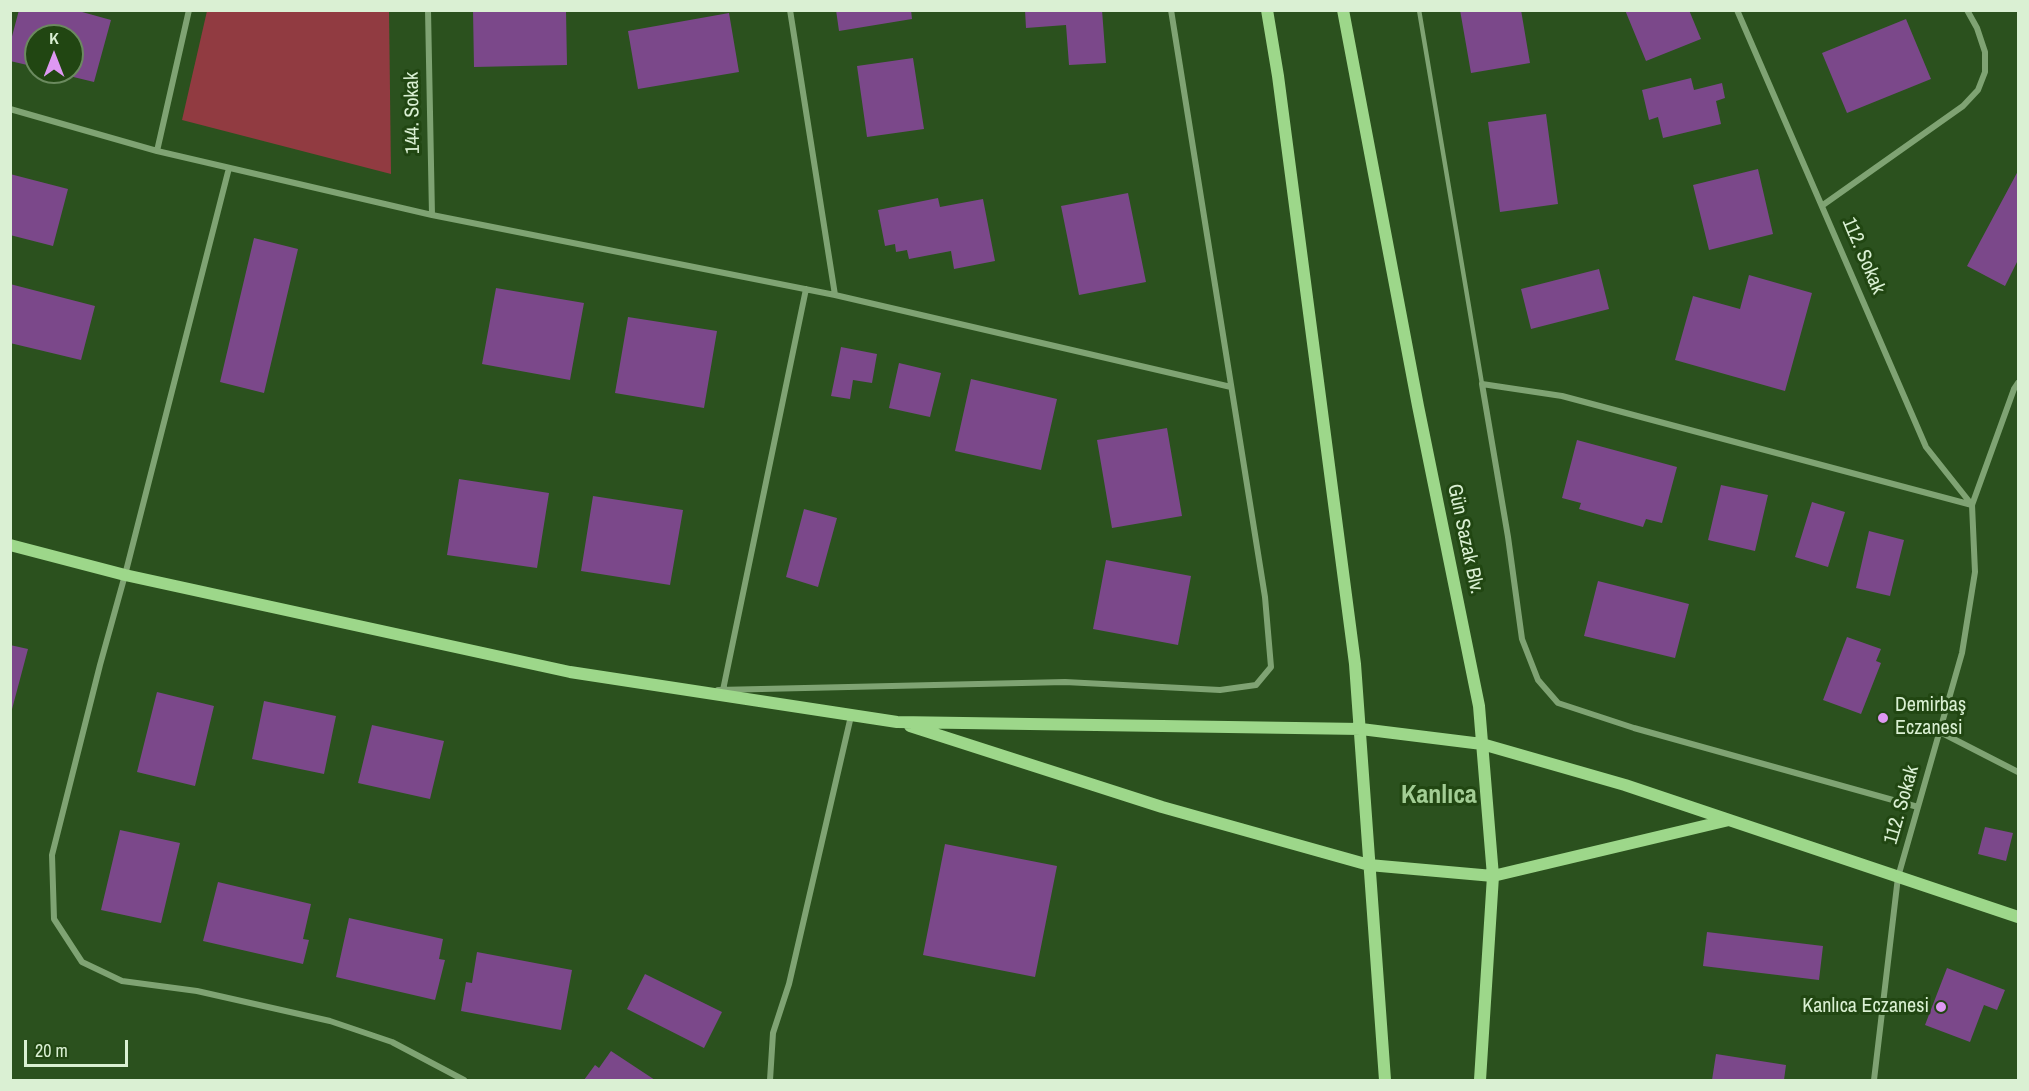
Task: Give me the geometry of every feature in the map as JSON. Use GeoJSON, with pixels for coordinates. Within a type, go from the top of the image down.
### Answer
{"type":"FeatureCollection","features":[{"type":"Feature","properties":{"kind":"main road"},"geometry":{"type":"LineString","coordinates":[[1267,10],[1278,76],[1354,652],[1385,1080]]}},
{"type":"Feature","properties":{"kind":"main road","name":"Gün Sazak Blv."},"geometry":{"type":"LineString","coordinates":[[1343,10],[1420,417],[1479,706],[1493,876],[1480,1080]]}},
{"type":"Feature","properties":{"kind":"main road"},"geometry":{"type":"LineString","coordinates":[[10,545],[124,575],[570,672],[897,722],[1361,729],[1482,744],[1625,785],[2019,917]]}},
{"type":"Feature","properties":{"kind":"main road"},"geometry":{"type":"LineString","coordinates":[[897,722],[1162,807],[1369,865],[1493,876],[1729,820]]}},
{"type":"Feature","properties":{"kind":"street"},"geometry":{"type":"LineString","coordinates":[[157,151],[189,10]]}},
{"type":"Feature","properties":{"kind":"street","name":"144. Sokak"},"geometry":{"type":"LineString","coordinates":[[428,10],[432,216]]}},
{"type":"Feature","properties":{"kind":"street"},"geometry":{"type":"LineString","coordinates":[[790,10],[836,295]]}},
{"type":"Feature","properties":{"kind":"street"},"geometry":{"type":"LineString","coordinates":[[691,690],[1065,682],[1220,690],[1256,685],[1271,667],[1265,597],[1171,10]]}},
{"type":"Feature","properties":{"kind":"street","name":"112. Sokak"},"geometry":{"type":"LineString","coordinates":[[1737,10],[1926,447],[1972,506]]}},
{"type":"Feature","properties":{"kind":"street"},"geometry":{"type":"LineString","coordinates":[[1823,205],[1963,106],[1978,90],[1985,72],[1985,52],[1968,10]]}},
{"type":"Feature","properties":{"kind":"street"},"geometry":{"type":"LineString","coordinates":[[10,109],[157,151],[432,216],[836,295],[1231,387]]}},
{"type":"Feature","properties":{"kind":"street"},"geometry":{"type":"LineString","coordinates":[[229,168],[99,665],[52,855],[54,919],[82,962],[122,981],[197,991],[330,1021],[392,1042],[464,1080]]}},
{"type":"Feature","properties":{"kind":"street"},"geometry":{"type":"LineString","coordinates":[[723,690],[806,289]]}},
{"type":"Feature","properties":{"kind":"street","name":"112. Sokak"},"geometry":{"type":"LineString","coordinates":[[1874,1080],[1898,877],[1962,653],[1975,572],[1972,506],[2014,389],[2019,383]]}},
{"type":"Feature","properties":{"kind":"street"},"geometry":{"type":"LineString","coordinates":[[1918,807],[1634,728],[1558,703],[1538,680],[1522,639],[1508,537],[1482,384],[1562,396],[1972,506]]}},
{"type":"Feature","properties":{"kind":"street"},"geometry":{"type":"LineString","coordinates":[[770,1080],[773,1033],[789,984],[851,715]]}},
{"type":"Feature","properties":{"kind":"street"},"geometry":{"type":"LineString","coordinates":[[1940,732],[2019,772]]}},
{"type":"Feature","properties":{"kind":"lane"},"geometry":{"type":"LineString","coordinates":[[1419,10],[1482,384]]}},
{"type":"Feature","properties":{"kind":"shaded area"},"geometry":{"type":"Polygon","coordinates":[[[207,11],[389,11],[391,174],[182,120],[207,11]]]}},
{"type":"Feature","properties":{"kind":"building"},"geometry":{"type":"Polygon","coordinates":[[[19,10],[75,10],[111,20],[94,82],[84,80],[84,24],[24,24],[24,64],[10,61],[10,44],[19,10]]]}},
{"type":"Feature","properties":{"kind":"building"},"geometry":{"type":"Polygon","coordinates":[[[473,10],[566,10],[567,65],[474,67],[473,10]]]}},
{"type":"Feature","properties":{"kind":"building"},"geometry":{"type":"Polygon","coordinates":[[[836,10],[911,10],[912,19],[839,31],[836,10]]]}},
{"type":"Feature","properties":{"kind":"building"},"geometry":{"type":"Polygon","coordinates":[[[1025,10],[1102,10],[1106,63],[1069,65],[1066,25],[1026,28],[1025,10]]]}},
{"type":"Feature","properties":{"kind":"building"},"geometry":{"type":"Polygon","coordinates":[[[1460,10],[1521,10],[1530,63],[1471,73],[1460,10]]]}},
{"type":"Feature","properties":{"kind":"building"},"geometry":{"type":"Polygon","coordinates":[[[1625,10],[1689,10],[1701,39],[1646,61],[1625,10]]]}},
{"type":"Feature","properties":{"kind":"building"},"geometry":{"type":"Polygon","coordinates":[[[729,13],[739,72],[638,89],[628,31],[729,13]]]}},
{"type":"Feature","properties":{"kind":"building"},"geometry":{"type":"Polygon","coordinates":[[[1906,19],[1931,79],[1847,113],[1822,53],[1906,19]]]}},
{"type":"Feature","properties":{"kind":"building"},"geometry":{"type":"Polygon","coordinates":[[[913,58],[924,129],[867,137],[857,66],[913,58]]]}},
{"type":"Feature","properties":{"kind":"building"},"geometry":{"type":"Polygon","coordinates":[[[1691,78],[1694,90],[1722,83],[1725,98],[1716,101],[1721,124],[1663,138],[1658,117],[1649,120],[1642,90],[1691,78]]]}},
{"type":"Feature","properties":{"kind":"building"},"geometry":{"type":"Polygon","coordinates":[[[1546,114],[1558,204],[1500,212],[1488,122],[1546,114]]]}},
{"type":"Feature","properties":{"kind":"building"},"geometry":{"type":"Polygon","coordinates":[[[1758,169],[1773,234],[1709,250],[1693,185],[1758,169]]]}},
{"type":"Feature","properties":{"kind":"building"},"geometry":{"type":"Polygon","coordinates":[[[2018,171],[2018,260],[2005,286],[1967,266],[2018,171]]]}},
{"type":"Feature","properties":{"kind":"building"},"geometry":{"type":"Polygon","coordinates":[[[10,174],[68,189],[53,246],[10,235],[10,174]]]}},
{"type":"Feature","properties":{"kind":"building"},"geometry":{"type":"Polygon","coordinates":[[[1128,193],[1146,282],[1079,295],[1061,206],[1128,193]]]}},
{"type":"Feature","properties":{"kind":"building"},"geometry":{"type":"Polygon","coordinates":[[[938,198],[940,207],[983,199],[995,261],[954,269],[951,251],[909,259],[907,250],[896,252],[895,244],[885,246],[878,210],[938,198]]]}},
{"type":"Feature","properties":{"kind":"building"},"geometry":{"type":"Polygon","coordinates":[[[254,238],[298,249],[264,393],[220,382],[254,238]]]}},
{"type":"Feature","properties":{"kind":"building"},"geometry":{"type":"Polygon","coordinates":[[[1599,269],[1609,309],[1531,329],[1521,289],[1599,269]]]}},
{"type":"Feature","properties":{"kind":"building"},"geometry":{"type":"Polygon","coordinates":[[[1749,275],[1812,293],[1785,391],[1675,360],[1693,296],[1740,309],[1749,275]]]}},
{"type":"Feature","properties":{"kind":"building"},"geometry":{"type":"Polygon","coordinates":[[[10,284],[95,306],[81,360],[10,343],[10,284]]]}},
{"type":"Feature","properties":{"kind":"building"},"geometry":{"type":"Polygon","coordinates":[[[496,288],[584,303],[570,380],[482,364],[496,288]]]}},
{"type":"Feature","properties":{"kind":"building"},"geometry":{"type":"Polygon","coordinates":[[[628,317],[717,331],[704,408],[615,393],[628,317]]]}},
{"type":"Feature","properties":{"kind":"building"},"geometry":{"type":"Polygon","coordinates":[[[841,347],[877,354],[872,383],[853,380],[850,399],[831,396],[841,347]]]}},
{"type":"Feature","properties":{"kind":"building"},"geometry":{"type":"Polygon","coordinates":[[[899,363],[941,373],[930,417],[889,408],[899,363]]]}},
{"type":"Feature","properties":{"kind":"building"},"geometry":{"type":"Polygon","coordinates":[[[971,379],[1057,399],[1041,470],[955,451],[971,379]]]}},
{"type":"Feature","properties":{"kind":"building"},"geometry":{"type":"Polygon","coordinates":[[[1167,428],[1182,516],[1112,528],[1097,440],[1167,428]]]}},
{"type":"Feature","properties":{"kind":"building"},"geometry":{"type":"Polygon","coordinates":[[[1577,440],[1677,467],[1662,523],[1646,519],[1643,527],[1579,509],[1581,503],[1562,498],[1577,440]]]}},
{"type":"Feature","properties":{"kind":"building"},"geometry":{"type":"Polygon","coordinates":[[[459,479],[549,493],[537,568],[447,555],[459,479]]]}},
{"type":"Feature","properties":{"kind":"building"},"geometry":{"type":"Polygon","coordinates":[[[1721,485],[1768,495],[1755,551],[1708,540],[1721,485]]]}},
{"type":"Feature","properties":{"kind":"building"},"geometry":{"type":"Polygon","coordinates":[[[593,496],[683,510],[670,585],[581,571],[593,496]]]}},
{"type":"Feature","properties":{"kind":"building"},"geometry":{"type":"Polygon","coordinates":[[[1812,502],[1845,512],[1828,567],[1795,557],[1812,502]]]}},
{"type":"Feature","properties":{"kind":"building"},"geometry":{"type":"Polygon","coordinates":[[[804,509],[837,518],[818,587],[786,577],[804,509]]]}},
{"type":"Feature","properties":{"kind":"building"},"geometry":{"type":"Polygon","coordinates":[[[1869,531],[1904,540],[1890,596],[1856,588],[1869,531]]]}},
{"type":"Feature","properties":{"kind":"building"},"geometry":{"type":"Polygon","coordinates":[[[1106,560],[1191,576],[1178,645],[1093,629],[1106,560]]]}},
{"type":"Feature","properties":{"kind":"building"},"geometry":{"type":"Polygon","coordinates":[[[1598,581],[1689,604],[1675,658],[1584,636],[1598,581]]]}},
{"type":"Feature","properties":{"kind":"building"},"geometry":{"type":"Polygon","coordinates":[[[1847,637],[1881,649],[1876,661],[1881,663],[1861,714],[1823,700],[1847,637]]]}},
{"type":"Feature","properties":{"kind":"building"},"geometry":{"type":"Polygon","coordinates":[[[10,645],[28,649],[11,713],[10,713],[10,645]]]}},
{"type":"Feature","properties":{"kind":"building"},"geometry":{"type":"Polygon","coordinates":[[[157,692],[214,706],[195,786],[137,772],[157,692]]]}},
{"type":"Feature","properties":{"kind":"building"},"geometry":{"type":"Polygon","coordinates":[[[264,701],[336,716],[324,774],[252,759],[264,701]]]}},
{"type":"Feature","properties":{"kind":"building"},"geometry":{"type":"Polygon","coordinates":[[[372,725],[444,741],[430,799],[358,783],[372,725]]]}},
{"type":"Feature","properties":{"kind":"building"},"geometry":{"type":"Polygon","coordinates":[[[1985,827],[2013,833],[2006,861],[1978,854],[1985,827]]]}},
{"type":"Feature","properties":{"kind":"building"},"geometry":{"type":"Polygon","coordinates":[[[120,830],[180,843],[161,923],[101,910],[120,830]]]}},
{"type":"Feature","properties":{"kind":"building"},"geometry":{"type":"Polygon","coordinates":[[[945,844],[1057,866],[1035,977],[923,955],[945,844]]]}},
{"type":"Feature","properties":{"kind":"building"},"geometry":{"type":"Polygon","coordinates":[[[218,882],[311,904],[303,939],[309,940],[303,964],[203,941],[218,882]]]}},
{"type":"Feature","properties":{"kind":"building"},"geometry":{"type":"Polygon","coordinates":[[[349,918],[443,939],[439,959],[445,960],[435,1000],[336,977],[349,918]]]}},
{"type":"Feature","properties":{"kind":"building"},"geometry":{"type":"Polygon","coordinates":[[[1707,932],[1823,946],[1819,980],[1703,966],[1707,932]]]}},
{"type":"Feature","properties":{"kind":"building"},"geometry":{"type":"Polygon","coordinates":[[[477,952],[572,970],[561,1030],[461,1011],[466,982],[472,983],[477,952]]]}},
{"type":"Feature","properties":{"kind":"building"},"geometry":{"type":"Polygon","coordinates":[[[1947,968],[2005,990],[1997,1010],[1984,1005],[1970,1042],[1925,1025],[1947,968]]]}},
{"type":"Feature","properties":{"kind":"building"},"geometry":{"type":"Polygon","coordinates":[[[645,974],[722,1012],[704,1048],[627,1009],[645,974]]]}},
{"type":"Feature","properties":{"kind":"building"},"geometry":{"type":"Polygon","coordinates":[[[611,1051],[655,1080],[584,1080],[595,1065],[599,1068],[611,1051]]]}},
{"type":"Feature","properties":{"kind":"building"},"geometry":{"type":"Polygon","coordinates":[[[1716,1054],[1786,1065],[1784,1080],[1712,1080],[1716,1054]]]}},
{"type":"Feature","properties":{"kind":"place","name":"Demirbaş Eczanesi"},"geometry":{"type":"Point","coordinates":[1883,718]}},
{"type":"Feature","properties":{"kind":"place","name":"Kanlıca Eczanesi"},"geometry":{"type":"Point","coordinates":[1941,1007]}},
{"type":"Feature","properties":{"kind":"district","name":"Kanlıca"},"geometry":{"type":"Point","coordinates":[1439,796]}}]}
